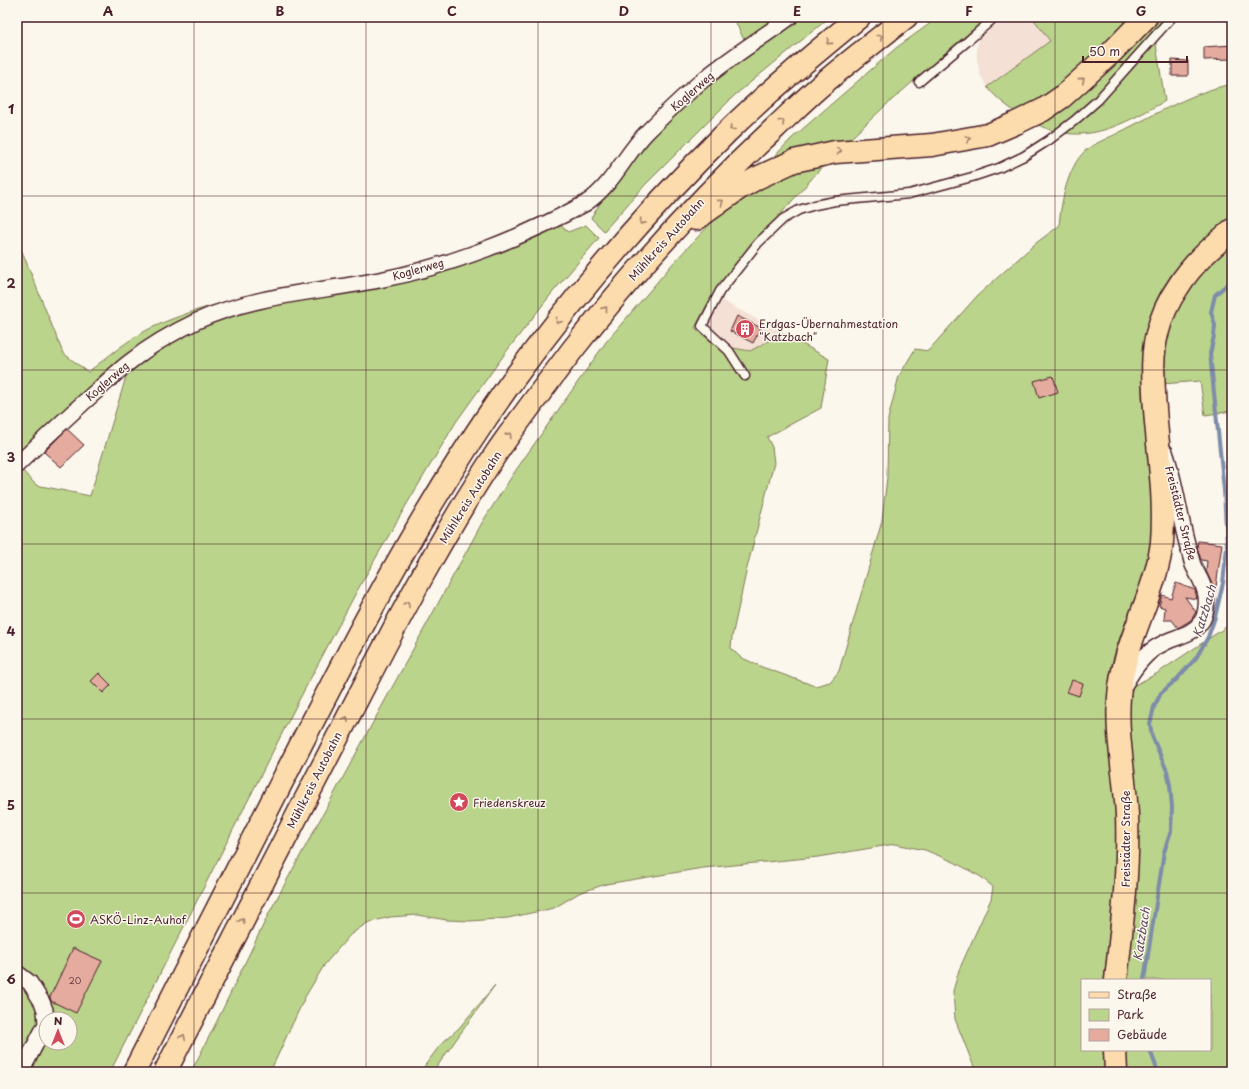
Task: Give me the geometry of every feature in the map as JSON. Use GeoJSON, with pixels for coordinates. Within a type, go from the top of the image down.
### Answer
{"type":"FeatureCollection","features":[{"type":"Feature","properties":{"kind":"main road"},"geometry":{"type":"LineString","coordinates":[[134,1072],[372,608],[418,526],[498,401],[553,327],[608,260],[664,197],[728,132],[792,72],[859,17]]}},
{"type":"Feature","properties":{"kind":"main road","name":"Mühlkreis Autobahn"},"geometry":{"type":"LineString","coordinates":[[165,1072],[394,627],[443,540],[497,452],[540,393],[620,291],[665,239],[748,154],[818,88],[906,17]]}},
{"type":"Feature","properties":{"kind":"main road"},"geometry":{"type":"LineString","coordinates":[[665,239],[757,178],[794,161],[835,152],[932,145],[988,134],[1016,124],[1043,110],[1062,97],[1106,57],[1146,17]]}},
{"type":"Feature","properties":{"kind":"main road","name":"Freistädter Straße"},"geometry":{"type":"LineString","coordinates":[[1116,979],[1125,892],[1127,854],[1127,815],[1118,724],[1119,697],[1122,672],[1130,644],[1157,568],[1162,543],[1162,489],[1154,382],[1154,354],[1157,334],[1177,288],[1187,273],[1206,253],[1232,230]]}},
{"type":"Feature","properties":{"kind":"main road"},"geometry":{"type":"LineString","coordinates":[[1115,1051],[1116,1072]]}},
{"type":"Feature","properties":{"kind":"street","name":"Koglerweg"},"geometry":{"type":"LineString","coordinates":[[17,465],[66,417],[131,361],[176,331],[199,320],[256,302],[380,280],[438,264],[479,251],[513,237],[586,203],[606,186],[645,134],[680,100],[708,76],[790,17]]}},
{"type":"Feature","properties":{"kind":"street","name":"Freistädter Straße"},"geometry":{"type":"LineString","coordinates":[[1119,697],[1126,682],[1138,664],[1150,652],[1162,644],[1195,629],[1201,622],[1205,613],[1207,598],[1202,581],[1188,548],[1171,470],[1157,431]]}},
{"type":"Feature","properties":{"kind":"street"},"geometry":{"type":"LineString","coordinates":[[17,973],[30,983],[42,1002],[45,1010],[46,1024],[22,1072]]}},
{"type":"Feature","properties":{"kind":"lane"},"geometry":{"type":"LineString","coordinates":[[919,82],[995,17]]}},
{"type":"Feature","properties":{"kind":"lane"},"geometry":{"type":"LineString","coordinates":[[746,376],[730,351],[702,326],[720,291],[758,243],[783,218],[799,210],[815,205],[863,197],[909,194],[972,177],[999,168],[1024,156],[1068,126],[1098,100],[1172,17]]}},
{"type":"Feature","properties":{"kind":"shaded area"},"geometry":{"type":"Polygon","coordinates":[[[1000,17],[1032,17],[1050,41],[987,87],[980,74],[977,60],[977,46],[980,35],[1000,17]]]}},
{"type":"Feature","properties":{"kind":"shaded area"},"geometry":{"type":"Polygon","coordinates":[[[720,299],[783,333],[750,351],[733,348],[706,325],[720,299]]]}},
{"type":"Feature","properties":{"kind":"green space"},"geometry":{"type":"Polygon","coordinates":[[[733,17],[780,17],[745,42],[733,17]]]}},
{"type":"Feature","properties":{"kind":"green space"},"geometry":{"type":"Polygon","coordinates":[[[796,17],[830,17],[735,95],[645,185],[604,231],[591,218],[620,172],[682,103],[796,17]]]}},
{"type":"Feature","properties":{"kind":"green space"},"geometry":{"type":"Polygon","coordinates":[[[939,17],[987,17],[885,106],[830,158],[725,279],[707,305],[695,328],[726,354],[733,348],[750,351],[783,333],[829,359],[821,408],[767,437],[772,447],[774,463],[747,568],[731,648],[740,657],[762,667],[815,686],[830,682],[839,671],[882,521],[887,477],[888,419],[899,376],[915,349],[928,351],[977,296],[1036,243],[1059,226],[1063,197],[1069,176],[1079,158],[1085,151],[1097,143],[1175,104],[1218,87],[1232,84],[1232,216],[1189,255],[1176,269],[1163,288],[1153,308],[1147,328],[1143,350],[1142,394],[1152,491],[1153,517],[1151,543],[1142,578],[1117,647],[1109,682],[1108,719],[1115,812],[1116,850],[1113,906],[1104,979],[1081,979],[1081,1051],[1104,1051],[1105,1072],[976,1072],[955,1019],[953,991],[959,970],[991,899],[993,887],[981,877],[954,862],[925,850],[895,844],[818,857],[703,868],[606,884],[579,893],[554,908],[508,918],[471,921],[447,920],[417,915],[390,917],[367,923],[350,935],[325,964],[305,997],[270,1072],[191,1072],[269,913],[483,521],[516,470],[606,342],[675,261],[791,139],[896,48],[939,17]]]}},
{"type":"Feature","properties":{"kind":"green space"},"geometry":{"type":"Polygon","coordinates":[[[1032,17],[1166,17],[1159,26],[1155,38],[1165,101],[1129,120],[1112,127],[1095,132],[1078,134],[1060,132],[1042,127],[1012,110],[987,87],[1050,41],[1032,17]]]}},
{"type":"Feature","properties":{"kind":"green space"},"geometry":{"type":"Polygon","coordinates":[[[557,222],[568,232],[586,225],[599,238],[552,293],[506,352],[456,422],[408,502],[358,589],[299,700],[110,1072],[17,1072],[17,470],[19,467],[36,485],[90,496],[129,367],[146,354],[222,316],[320,293],[557,222]]]}},
{"type":"Feature","properties":{"kind":"green space"},"geometry":{"type":"Polygon","coordinates":[[[17,239],[63,353],[88,372],[126,343],[151,328],[179,316],[207,307],[265,293],[188,321],[17,458],[17,239]]]}},
{"type":"Feature","properties":{"kind":"green space"},"geometry":{"type":"Polygon","coordinates":[[[1232,241],[1232,411],[1205,415],[1200,381],[1162,384],[1164,336],[1184,291],[1232,241]]]}},
{"type":"Feature","properties":{"kind":"green space"},"geometry":{"type":"Polygon","coordinates":[[[1232,623],[1232,1072],[1122,1072],[1122,1051],[1211,1051],[1211,979],[1125,979],[1128,699],[1133,686],[1156,674],[1232,623]]]}},
{"type":"Feature","properties":{"kind":"green space"},"geometry":{"type":"Polygon","coordinates":[[[495,985],[433,1072],[420,1072],[441,1044],[459,1028],[495,985]]]}},
{"type":"Feature","properties":{"kind":"building"},"geometry":{"type":"Polygon","coordinates":[[[1232,45],[1232,59],[1204,60],[1204,47],[1232,45]]]}},
{"type":"Feature","properties":{"kind":"building"},"geometry":{"type":"Polygon","coordinates":[[[1172,60],[1188,61],[1188,76],[1172,76],[1172,60]]]}},
{"type":"Feature","properties":{"kind":"building","name":"Erdgas-Übernahmestation \"Katzbach\""},"geometry":{"type":"Polygon","coordinates":[[[737,316],[761,328],[753,343],[730,331],[737,316]]]}},
{"type":"Feature","properties":{"kind":"building"},"geometry":{"type":"Polygon","coordinates":[[[1053,376],[1058,392],[1039,398],[1034,381],[1053,376]]]}},
{"type":"Feature","properties":{"kind":"building"},"geometry":{"type":"Polygon","coordinates":[[[67,429],[84,445],[61,467],[44,452],[67,429]]]}},
{"type":"Feature","properties":{"kind":"building"},"geometry":{"type":"Polygon","coordinates":[[[1198,541],[1222,544],[1215,594],[1206,571],[1207,561],[1201,560],[1197,547],[1198,541]]]}},
{"type":"Feature","properties":{"kind":"building"},"geometry":{"type":"Polygon","coordinates":[[[1176,583],[1195,590],[1197,599],[1185,597],[1196,612],[1191,620],[1178,628],[1172,620],[1164,620],[1165,608],[1159,606],[1162,595],[1171,598],[1176,583]]]}},
{"type":"Feature","properties":{"kind":"building"},"geometry":{"type":"Polygon","coordinates":[[[99,673],[111,685],[103,693],[91,681],[99,673]]]}},
{"type":"Feature","properties":{"kind":"building"},"geometry":{"type":"Polygon","coordinates":[[[1072,680],[1083,684],[1079,696],[1067,692],[1072,680]]]}},
{"type":"Feature","properties":{"kind":"building"},"geometry":{"type":"Polygon","coordinates":[[[73,948],[102,961],[77,1011],[72,1011],[51,1001],[50,997],[73,948]]]}},
{"type":"Feature","properties":{"kind":"waterway","name":"Katzbach"},"geometry":{"type":"LineString","coordinates":[[1144,979],[1164,852],[1171,831],[1172,807],[1167,771],[1152,736],[1150,724],[1154,707],[1161,693],[1177,679],[1196,658],[1208,637],[1215,617],[1223,583],[1227,547],[1224,490],[1210,354],[1215,325],[1211,312],[1215,295],[1232,280]]}},
{"type":"Feature","properties":{"kind":"waterway","name":"Katzbach"},"geometry":{"type":"LineString","coordinates":[[1150,1051],[1158,1072]]}},
{"type":"Feature","properties":{"kind":"place","name":"Erdgas-Übernahmestation \"Katzbach\""},"geometry":{"type":"Point","coordinates":[745,329]}},
{"type":"Feature","properties":{"kind":"place","name":"Friedenskreuz"},"geometry":{"type":"Point","coordinates":[459,802]}},
{"type":"Feature","properties":{"kind":"place","name":"ASKÖ-Linz-Auhof"},"geometry":{"type":"Point","coordinates":[76,919]}}]}
